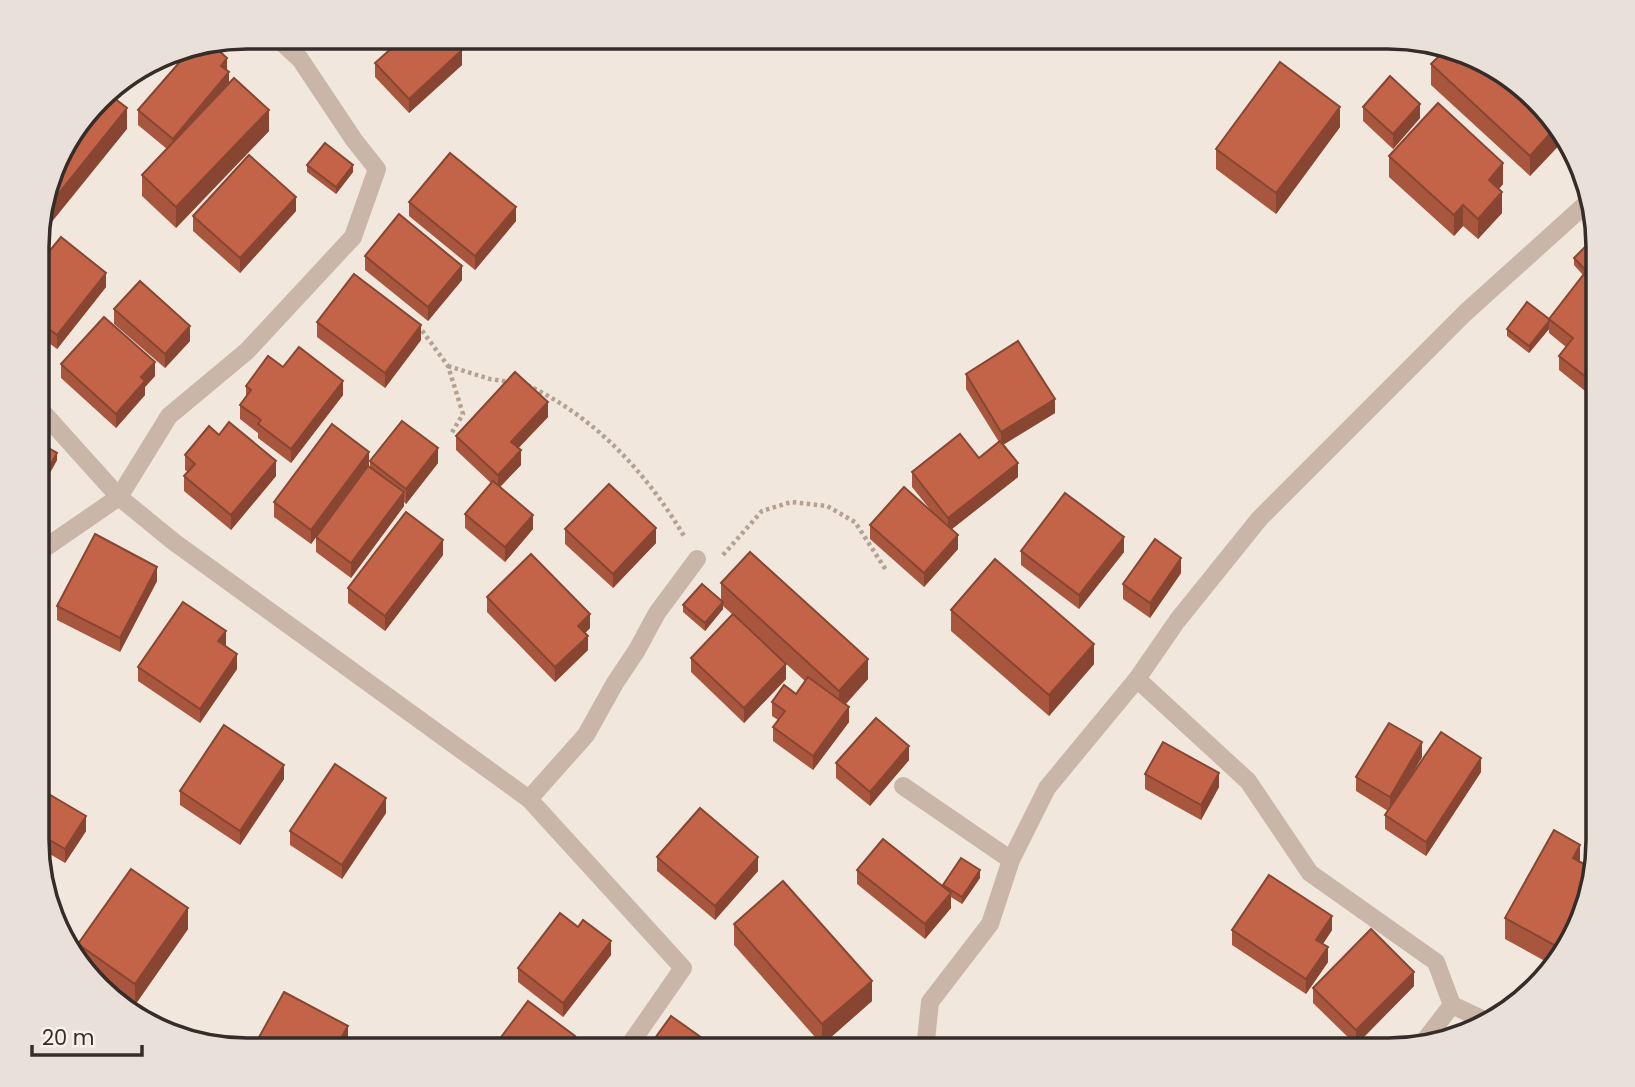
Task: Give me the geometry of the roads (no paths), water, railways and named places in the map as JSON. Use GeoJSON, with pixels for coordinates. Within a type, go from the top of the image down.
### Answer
{"type":"FeatureCollection","features":[{"type":"Feature","properties":{"kind":"street"},"geometry":{"type":"LineString","coordinates":[[49,545],[119,497],[169,416],[247,351],[352,237],[377,169],[354,140],[300,59],[289,49]]}},
{"type":"Feature","properties":{"kind":"street"},"geometry":{"type":"LineString","coordinates":[[926,1038],[930,1002],[990,924],[1011,860],[1047,788],[1137,679],[1177,621],[1260,518],[1465,313],[1582,208]]}},
{"type":"Feature","properties":{"kind":"street"},"geometry":{"type":"LineString","coordinates":[[49,420],[119,497],[174,542],[529,799],[683,968],[634,1038]]}},
{"type":"Feature","properties":{"kind":"street"},"geometry":{"type":"LineString","coordinates":[[529,799],[586,735],[657,612],[697,559]]}},
{"type":"Feature","properties":{"kind":"street"},"geometry":{"type":"LineString","coordinates":[[1137,679],[1248,781],[1310,873],[1436,962],[1452,1005],[1476,1017]]}},
{"type":"Feature","properties":{"kind":"street"},"geometry":{"type":"LineString","coordinates":[[903,786],[1011,860]]}},
{"type":"Feature","properties":{"kind":"street"},"geometry":{"type":"LineString","coordinates":[[1430,1033],[1452,1005]]}}]}
